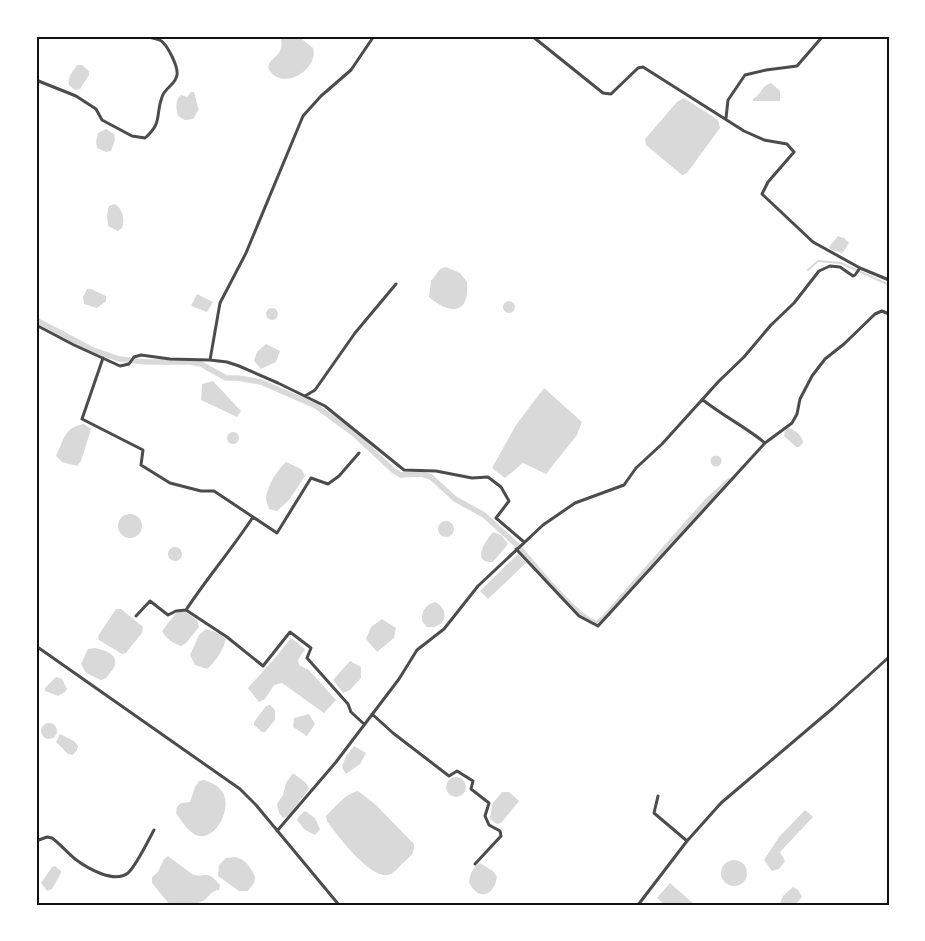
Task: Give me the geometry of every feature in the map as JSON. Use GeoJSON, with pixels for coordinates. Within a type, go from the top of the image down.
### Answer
{"type":"FeatureCollection","features":[{"type":"Feature","properties":{"kind":"street"},"geometry":{"type":"LineString","coordinates":[[36,80],[76,96],[96,108],[102,120],[132,136],[145,138],[155,129],[165,90],[178,73],[171,54],[161,41],[145,36]]}},
{"type":"Feature","properties":{"kind":"street"},"geometry":{"type":"LineString","coordinates":[[210,360],[220,303],[246,254],[303,116],[351,70],[374,36]]}},
{"type":"Feature","properties":{"kind":"street"},"geometry":{"type":"LineString","coordinates":[[532,36],[603,93],[611,94],[638,68],[643,68],[726,118],[744,131],[764,140],[788,144],[794,152],[768,182],[762,194],[813,242],[860,268],[889,280]]}},
{"type":"Feature","properties":{"kind":"street"},"geometry":{"type":"LineString","coordinates":[[726,118],[728,100],[745,75],[797,66],[823,36]]}},
{"type":"Feature","properties":{"kind":"street"},"geometry":{"type":"LineString","coordinates":[[278,831],[336,762],[398,679],[417,650],[444,629],[478,586],[516,549],[543,525],[575,503],[624,485],[636,468],[662,444],[744,357],[771,325],[794,303],[819,272],[830,266],[840,267],[853,276],[860,268]]}},
{"type":"Feature","properties":{"kind":"street"},"geometry":{"type":"LineString","coordinates":[[305,396],[315,390],[355,333],[396,284]]}},
{"type":"Feature","properties":{"kind":"street"},"geometry":{"type":"LineString","coordinates":[[516,549],[579,616],[598,626],[765,444],[792,423],[798,414],[800,399],[812,376],[825,360],[875,314],[882,310],[889,314]]}},
{"type":"Feature","properties":{"kind":"street"},"geometry":{"type":"LineString","coordinates":[[36,325],[120,366],[129,364],[134,357],[141,355],[170,359],[210,360],[239,366],[325,406],[404,470],[436,471],[472,478],[488,477],[500,487],[509,501],[496,518],[524,542]]}},
{"type":"Feature","properties":{"kind":"street"},"geometry":{"type":"LineString","coordinates":[[103,358],[82,419],[144,450],[141,465],[170,483],[201,491],[214,491],[277,533],[311,478],[328,484],[339,476],[360,453]]}},
{"type":"Feature","properties":{"kind":"street"},"geometry":{"type":"LineString","coordinates":[[703,400],[718,412],[742,425],[765,444]]}},
{"type":"Feature","properties":{"kind":"street"},"geometry":{"type":"LineString","coordinates":[[186,610],[240,538],[253,517]]}},
{"type":"Feature","properties":{"kind":"street"},"geometry":{"type":"LineString","coordinates":[[136,616],[150,601],[168,615],[176,611],[186,610],[226,637],[263,666],[290,632],[312,648],[307,658],[348,704],[351,712],[364,724]]}},
{"type":"Feature","properties":{"kind":"street"},"geometry":{"type":"LineString","coordinates":[[36,646],[240,789],[256,805],[339,905]]}},
{"type":"Feature","properties":{"kind":"street"},"geometry":{"type":"LineString","coordinates":[[638,905],[687,841],[721,803],[833,708],[889,657]]}},
{"type":"Feature","properties":{"kind":"street"},"geometry":{"type":"LineString","coordinates":[[372,714],[393,733],[449,776],[457,771],[473,782],[471,789],[490,804],[485,816],[489,825],[500,830],[501,836],[475,864]]}},
{"type":"Feature","properties":{"kind":"street"},"geometry":{"type":"LineString","coordinates":[[658,796],[654,813],[687,841]]}},
{"type":"Feature","properties":{"kind":"street"},"geometry":{"type":"LineString","coordinates":[[36,842],[47,837],[52,838],[77,860],[92,869],[111,876],[120,877],[127,874],[133,867],[154,830]]}},
{"type":"Feature","properties":{"kind":"shaded area"},"geometry":{"type":"Polygon","coordinates":[[[281,36],[298,36],[313,48],[311,63],[306,70],[291,78],[283,79],[276,77],[268,68],[270,62],[280,51],[281,36]]]}},
{"type":"Feature","properties":{"kind":"shaded area"},"geometry":{"type":"Polygon","coordinates":[[[77,65],[82,65],[89,71],[89,75],[80,89],[75,90],[69,85],[69,79],[77,65]]]}},
{"type":"Feature","properties":{"kind":"shaded area"},"geometry":{"type":"Polygon","coordinates":[[[771,83],[780,91],[780,101],[753,101],[765,86],[771,83]]]}},
{"type":"Feature","properties":{"kind":"shaded area"},"geometry":{"type":"Polygon","coordinates":[[[191,92],[194,92],[199,109],[193,119],[185,120],[178,116],[177,102],[181,95],[187,97],[191,92]]]}},
{"type":"Feature","properties":{"kind":"shaded area"},"geometry":{"type":"Polygon","coordinates":[[[684,98],[718,120],[720,128],[687,173],[682,175],[646,145],[645,139],[677,102],[684,98]]]}},
{"type":"Feature","properties":{"kind":"shaded area"},"geometry":{"type":"Polygon","coordinates":[[[106,129],[114,134],[115,140],[111,151],[106,152],[97,148],[96,142],[98,133],[106,129]]]}},
{"type":"Feature","properties":{"kind":"shaded area"},"geometry":{"type":"Polygon","coordinates":[[[115,204],[122,212],[123,218],[122,228],[118,231],[108,226],[107,215],[109,206],[115,204]]]}},
{"type":"Feature","properties":{"kind":"shaded area"},"geometry":{"type":"Polygon","coordinates":[[[838,236],[844,238],[849,243],[842,253],[829,247],[838,236]]]}},
{"type":"Feature","properties":{"kind":"shaded area"},"geometry":{"type":"Polygon","coordinates":[[[446,267],[460,273],[467,282],[465,301],[457,309],[444,307],[429,297],[431,281],[440,269],[446,267]]]}},
{"type":"Feature","properties":{"kind":"shaded area"},"geometry":{"type":"Polygon","coordinates":[[[87,289],[106,296],[106,301],[97,308],[84,304],[83,297],[87,289]]]}},
{"type":"Feature","properties":{"kind":"shaded area"},"geometry":{"type":"Polygon","coordinates":[[[197,294],[213,302],[207,312],[191,306],[197,294]]]}},
{"type":"Feature","properties":{"kind":"shaded area"},"geometry":{"type":"Polygon","coordinates":[[[507,301],[511,301],[515,307],[511,313],[507,313],[503,309],[503,305],[507,301]]]}},
{"type":"Feature","properties":{"kind":"shaded area"},"geometry":{"type":"Polygon","coordinates":[[[274,308],[277,309],[277,319],[270,320],[267,319],[266,312],[267,309],[274,308]]]}},
{"type":"Feature","properties":{"kind":"shaded area"},"geometry":{"type":"Polygon","coordinates":[[[266,344],[280,351],[276,362],[261,369],[254,361],[257,352],[266,344]]]}},
{"type":"Feature","properties":{"kind":"shaded area"},"geometry":{"type":"Polygon","coordinates":[[[213,381],[241,411],[237,417],[201,400],[202,384],[213,381]]]}},
{"type":"Feature","properties":{"kind":"shaded area"},"geometry":{"type":"Polygon","coordinates":[[[544,388],[582,422],[577,435],[546,474],[523,463],[505,478],[492,468],[516,425],[544,388]]]}},
{"type":"Feature","properties":{"kind":"shaded area"},"geometry":{"type":"Polygon","coordinates":[[[84,424],[91,429],[81,461],[77,466],[62,462],[56,456],[68,431],[84,424]]]}},
{"type":"Feature","properties":{"kind":"shaded area"},"geometry":{"type":"Polygon","coordinates":[[[788,428],[795,431],[802,438],[803,443],[799,447],[796,447],[784,436],[788,428]]]}},
{"type":"Feature","properties":{"kind":"shaded area"},"geometry":{"type":"Polygon","coordinates":[[[231,432],[235,432],[239,438],[235,444],[231,444],[227,440],[227,436],[231,432]]]}},
{"type":"Feature","properties":{"kind":"shaded area"},"geometry":{"type":"Polygon","coordinates":[[[716,455],[722,461],[716,467],[710,461],[716,455]]]}},
{"type":"Feature","properties":{"kind":"shaded area"},"geometry":{"type":"Polygon","coordinates":[[[286,462],[301,469],[305,476],[289,500],[277,511],[269,509],[266,497],[269,488],[276,473],[286,462]]]}},
{"type":"Feature","properties":{"kind":"shaded area"},"geometry":{"type":"Polygon","coordinates":[[[130,514],[139,517],[142,526],[139,535],[130,538],[121,535],[118,526],[121,517],[130,514]]]}},
{"type":"Feature","properties":{"kind":"shaded area"},"geometry":{"type":"Polygon","coordinates":[[[446,521],[452,523],[454,529],[452,535],[446,537],[440,535],[438,529],[440,523],[446,521]]]}},
{"type":"Feature","properties":{"kind":"shaded area"},"geometry":{"type":"Polygon","coordinates":[[[493,532],[501,535],[508,544],[493,562],[482,559],[481,555],[484,545],[493,532]]]}},
{"type":"Feature","properties":{"kind":"shaded area"},"geometry":{"type":"Polygon","coordinates":[[[175,547],[180,549],[182,554],[180,559],[175,561],[170,559],[168,554],[170,549],[175,547]]]}},
{"type":"Feature","properties":{"kind":"shaded area"},"geometry":{"type":"Polygon","coordinates":[[[518,554],[526,563],[488,599],[480,591],[518,554]]]}},
{"type":"Feature","properties":{"kind":"shaded area"},"geometry":{"type":"Polygon","coordinates":[[[435,602],[443,610],[444,618],[439,625],[427,627],[422,621],[422,615],[427,607],[435,602]]]}},
{"type":"Feature","properties":{"kind":"shaded area"},"geometry":{"type":"Polygon","coordinates":[[[116,609],[121,609],[143,627],[142,633],[126,653],[122,654],[99,640],[98,636],[116,609]]]}},
{"type":"Feature","properties":{"kind":"shaded area"},"geometry":{"type":"Polygon","coordinates":[[[184,611],[197,620],[199,627],[186,643],[181,646],[170,640],[162,631],[177,612],[184,611]]]}},
{"type":"Feature","properties":{"kind":"shaded area"},"geometry":{"type":"Polygon","coordinates":[[[382,619],[396,628],[394,638],[377,652],[366,639],[371,627],[382,619]]]}},
{"type":"Feature","properties":{"kind":"shaded area"},"geometry":{"type":"Polygon","coordinates":[[[206,629],[218,633],[226,639],[219,656],[207,669],[195,665],[190,655],[199,635],[206,629]]]}},
{"type":"Feature","properties":{"kind":"shaded area"},"geometry":{"type":"Polygon","coordinates":[[[291,638],[305,649],[298,660],[299,665],[309,670],[336,700],[324,713],[282,683],[274,685],[265,699],[259,702],[248,688],[291,638]]]}},
{"type":"Feature","properties":{"kind":"shaded area"},"geometry":{"type":"Polygon","coordinates":[[[95,648],[110,653],[115,659],[114,668],[106,678],[101,680],[86,673],[81,664],[88,649],[95,648]]]}},
{"type":"Feature","properties":{"kind":"shaded area"},"geometry":{"type":"Polygon","coordinates":[[[350,661],[361,667],[361,678],[350,690],[343,693],[333,680],[350,661]]]}},
{"type":"Feature","properties":{"kind":"shaded area"},"geometry":{"type":"Polygon","coordinates":[[[56,677],[62,679],[67,689],[58,696],[45,691],[45,688],[56,677]]]}},
{"type":"Feature","properties":{"kind":"shaded area"},"geometry":{"type":"Polygon","coordinates":[[[270,705],[275,710],[275,720],[265,732],[262,732],[254,725],[254,722],[266,706],[270,705]]]}},
{"type":"Feature","properties":{"kind":"shaded area"},"geometry":{"type":"Polygon","coordinates":[[[309,714],[315,724],[307,736],[293,727],[294,718],[309,714]]]}},
{"type":"Feature","properties":{"kind":"shaded area"},"geometry":{"type":"Polygon","coordinates":[[[46,723],[52,723],[57,728],[55,737],[46,739],[41,734],[41,728],[46,723]]]}},
{"type":"Feature","properties":{"kind":"shaded area"},"geometry":{"type":"Polygon","coordinates":[[[60,734],[74,741],[78,746],[73,755],[68,754],[56,742],[60,734]]]}},
{"type":"Feature","properties":{"kind":"shaded area"},"geometry":{"type":"Polygon","coordinates":[[[354,746],[366,753],[360,764],[346,774],[342,767],[346,756],[354,746]]]}},
{"type":"Feature","properties":{"kind":"shaded area"},"geometry":{"type":"Polygon","coordinates":[[[293,773],[306,783],[309,789],[288,816],[283,818],[279,813],[277,804],[283,795],[286,783],[293,773]]]}},
{"type":"Feature","properties":{"kind":"shaded area"},"geometry":{"type":"Polygon","coordinates":[[[456,777],[463,780],[466,787],[463,794],[456,797],[449,794],[446,787],[449,780],[456,777]]]}},
{"type":"Feature","properties":{"kind":"shaded area"},"geometry":{"type":"Polygon","coordinates":[[[204,780],[221,790],[225,797],[226,805],[224,814],[215,830],[201,836],[189,830],[176,813],[177,807],[181,803],[190,802],[195,787],[199,781],[204,780]]]}},
{"type":"Feature","properties":{"kind":"shaded area"},"geometry":{"type":"Polygon","coordinates":[[[358,791],[376,805],[414,844],[412,855],[388,875],[372,870],[363,863],[327,821],[326,816],[337,805],[349,795],[358,791]]]}},
{"type":"Feature","properties":{"kind":"shaded area"},"geometry":{"type":"Polygon","coordinates":[[[502,792],[509,792],[519,801],[501,823],[497,824],[490,819],[492,804],[502,792]]]}},
{"type":"Feature","properties":{"kind":"shaded area"},"geometry":{"type":"Polygon","coordinates":[[[805,810],[813,817],[780,852],[785,861],[779,869],[772,871],[764,860],[779,837],[805,810]]]}},
{"type":"Feature","properties":{"kind":"shaded area"},"geometry":{"type":"Polygon","coordinates":[[[305,811],[315,818],[320,829],[315,835],[305,830],[297,820],[305,811]]]}},
{"type":"Feature","properties":{"kind":"shaded area"},"geometry":{"type":"Polygon","coordinates":[[[168,856],[192,874],[209,875],[220,885],[219,890],[199,903],[170,905],[152,883],[152,877],[158,872],[164,859],[168,856]]]}},
{"type":"Feature","properties":{"kind":"shaded area"},"geometry":{"type":"Polygon","coordinates":[[[235,857],[247,864],[255,877],[254,883],[248,891],[239,891],[218,876],[219,865],[226,858],[235,857]]]}},
{"type":"Feature","properties":{"kind":"shaded area"},"geometry":{"type":"Polygon","coordinates":[[[734,860],[743,864],[747,873],[743,882],[734,886],[725,882],[721,873],[725,864],[734,860]]]}},
{"type":"Feature","properties":{"kind":"shaded area"},"geometry":{"type":"Polygon","coordinates":[[[480,863],[493,871],[497,877],[492,889],[485,894],[476,892],[469,882],[472,871],[480,863]]]}},
{"type":"Feature","properties":{"kind":"shaded area"},"geometry":{"type":"Polygon","coordinates":[[[55,866],[61,873],[52,889],[47,891],[41,883],[52,867],[55,866]]]}},
{"type":"Feature","properties":{"kind":"shaded area"},"geometry":{"type":"Polygon","coordinates":[[[670,883],[695,905],[665,905],[657,898],[670,883]]]}},
{"type":"Feature","properties":{"kind":"shaded area"},"geometry":{"type":"Polygon","coordinates":[[[793,887],[798,890],[802,897],[795,905],[782,905],[780,903],[783,896],[793,887]]]}},
{"type":"Feature","properties":{"kind":"waterway"},"geometry":{"type":"LineString","coordinates":[[808,270],[818,261],[841,263],[889,285]]}},
{"type":"Feature","properties":{"kind":"waterway"},"geometry":{"type":"LineString","coordinates":[[36,320],[93,350],[119,359],[201,364],[226,378],[261,382],[316,406],[353,433],[394,471],[401,475],[421,474],[431,477],[455,499],[484,515],[517,545]]}},
{"type":"Feature","properties":{"kind":"waterway"},"geometry":{"type":"LineString","coordinates":[[521,550],[546,580],[569,603],[589,620],[597,623],[604,618],[707,501],[729,481]]}}]}
